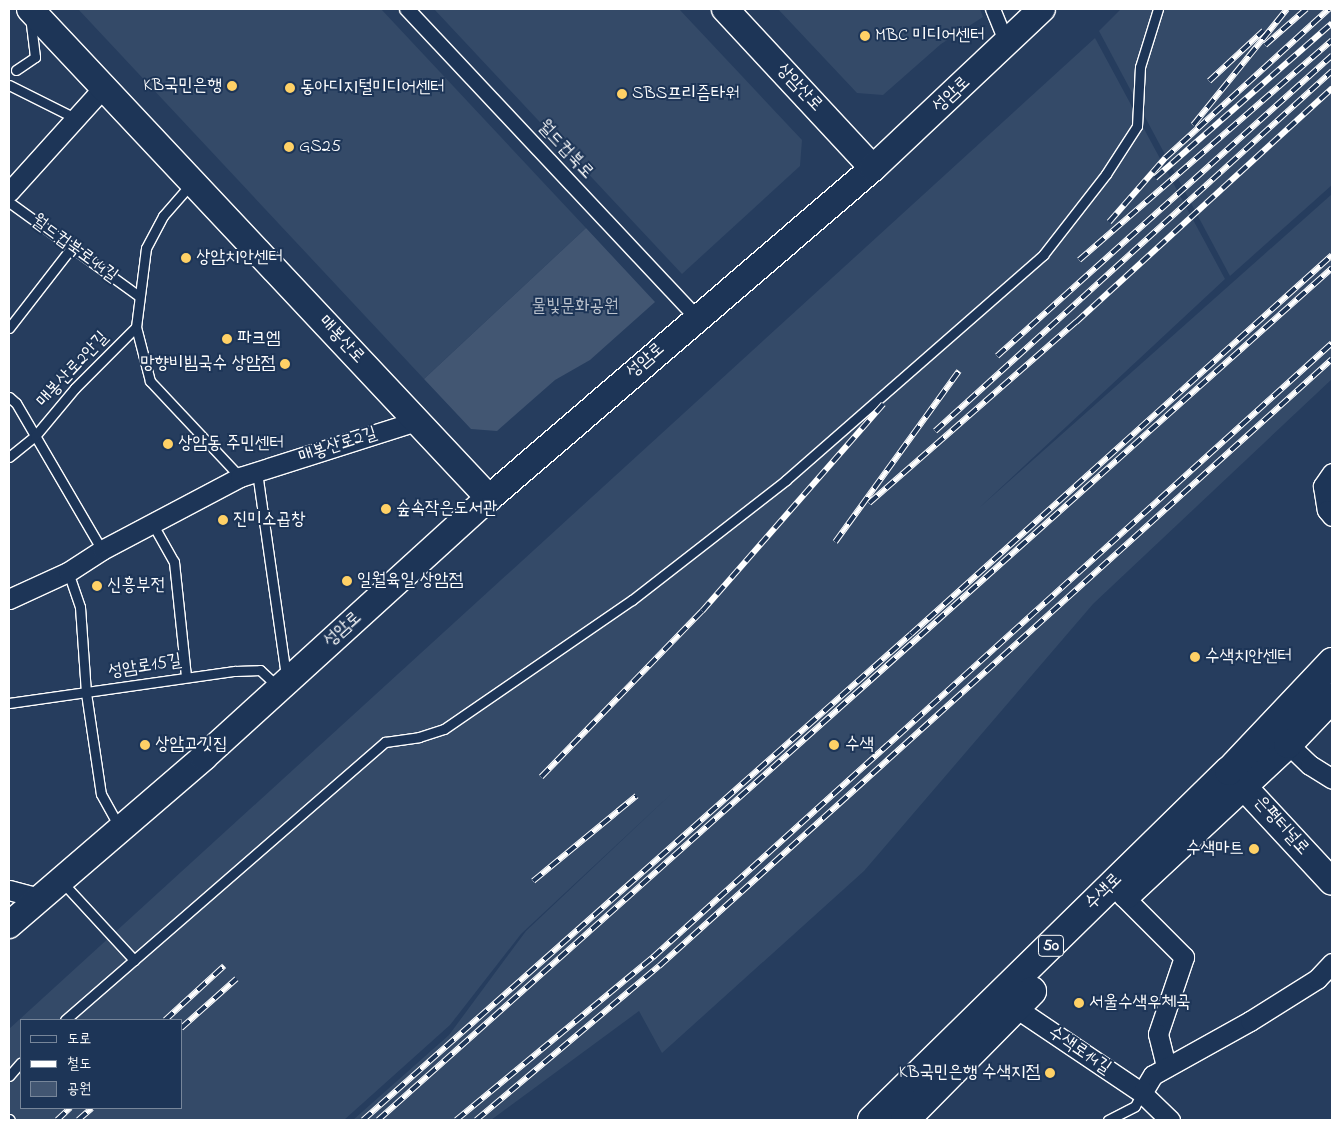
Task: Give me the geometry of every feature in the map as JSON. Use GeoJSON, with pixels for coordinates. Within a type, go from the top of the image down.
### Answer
{"type":"FeatureCollection","features":[{"type":"Feature","properties":{"kind":"main road","name":"매봉산로"},"geometry":{"type":"LineString","coordinates":[[29,9],[489,498]]}},
{"type":"Feature","properties":{"kind":"main road","name":"상암산로"},"geometry":{"type":"LineString","coordinates":[[725,9],[873,168]]}},
{"type":"Feature","properties":{"kind":"main road","name":"성암로"},"geometry":{"type":"LineString","coordinates":[[9,925],[283,684],[489,498],[696,318],[873,168],[1007,44],[1042,9]]}},
{"type":"Feature","properties":{"kind":"main road","name":"수색로"},"geometry":{"type":"LineString","coordinates":[[872,1120],[1236,777],[1332,662]]}},
{"type":"Feature","properties":{"kind":"main road","name":"수색로"},"geometry":{"type":"LineString","coordinates":[[905,1120],[1124,897],[1219,810],[1236,777],[1288,744],[1332,698]]}},
{"type":"Feature","properties":{"kind":"main road","name":"은평터널로"},"geometry":{"type":"LineString","coordinates":[[1236,777],[1332,882]]}},
{"type":"Feature","properties":{"kind":"street","name":"월드컵북로"},"geometry":{"type":"LineString","coordinates":[[407,9],[696,318]]}},
{"type":"Feature","properties":{"kind":"street"},"geometry":{"type":"LineString","coordinates":[[994,9],[1007,44]]}},
{"type":"Feature","properties":{"kind":"street"},"geometry":{"type":"LineString","coordinates":[[9,192],[104,87]]}},
{"type":"Feature","properties":{"kind":"street","name":"매봉산로2길"},"geometry":{"type":"LineString","coordinates":[[9,599],[68,572],[102,550],[249,474],[417,421]]}},
{"type":"Feature","properties":{"kind":"street"},"geometry":{"type":"LineString","coordinates":[[1332,473],[1323,486],[1326,510],[1332,516]]}},
{"type":"Feature","properties":{"kind":"street"},"geometry":{"type":"LineString","coordinates":[[1288,744],[1310,765],[1332,779]]}},
{"type":"Feature","properties":{"kind":"street"},"geometry":{"type":"LineString","coordinates":[[9,890],[38,898]]}},
{"type":"Feature","properties":{"kind":"street"},"geometry":{"type":"LineString","coordinates":[[1124,897],[1184,956],[1158,1034],[1166,1067]]}},
{"type":"Feature","properties":{"kind":"street"},"geometry":{"type":"LineString","coordinates":[[1142,1093],[1153,1075],[1250,1021],[1317,979],[1332,964]]}},
{"type":"Feature","properties":{"kind":"street","name":"수색로14길"},"geometry":{"type":"LineString","coordinates":[[1016,1008],[1142,1093],[1170,1120]]}},
{"type":"Feature","properties":{"kind":"lane"},"geometry":{"type":"LineString","coordinates":[[16,70],[35,57],[29,9]]}},
{"type":"Feature","properties":{"kind":"lane"},"geometry":{"type":"LineString","coordinates":[[66,1019],[385,742],[419,737],[444,729],[632,600],[786,480],[1043,255],[1106,174],[1137,126],[1140,67],[1158,9]]}},
{"type":"Feature","properties":{"kind":"lane"},"geometry":{"type":"LineString","coordinates":[[9,85],[77,119]]}},
{"type":"Feature","properties":{"kind":"lane"},"geometry":{"type":"LineString","coordinates":[[192,182],[163,216],[146,248],[136,327],[150,381],[249,474],[283,684]]}},
{"type":"Feature","properties":{"kind":"lane","name":"월드컵북로44길"},"geometry":{"type":"LineString","coordinates":[[9,202],[139,296]]}},
{"type":"Feature","properties":{"kind":"lane"},"geometry":{"type":"LineString","coordinates":[[9,328],[71,248]]}},
{"type":"Feature","properties":{"kind":"lane","name":"매봉산로2안길"},"geometry":{"type":"LineString","coordinates":[[35,436],[75,388],[136,327]]}},
{"type":"Feature","properties":{"kind":"lane","name":"매봉산로2안길"},"geometry":{"type":"LineString","coordinates":[[9,397],[35,436],[102,550]]}},
{"type":"Feature","properties":{"kind":"lane"},"geometry":{"type":"LineString","coordinates":[[9,457],[35,436]]}},
{"type":"Feature","properties":{"kind":"lane"},"geometry":{"type":"LineString","coordinates":[[152,523],[174,562],[186,676]]}},
{"type":"Feature","properties":{"kind":"lane"},"geometry":{"type":"LineString","coordinates":[[68,572],[80,607],[86,693],[101,794],[120,828]]}},
{"type":"Feature","properties":{"kind":"lane","name":"성암로15길"},"geometry":{"type":"LineString","coordinates":[[9,704],[186,676],[260,670],[283,684]]}},
{"type":"Feature","properties":{"kind":"lane"},"geometry":{"type":"LineString","coordinates":[[60,880],[134,960]]}},
{"type":"Feature","properties":{"kind":"lane"},"geometry":{"type":"LineString","coordinates":[[9,1076],[20,1063]]}},
{"type":"Feature","properties":{"kind":"lane"},"geometry":{"type":"LineString","coordinates":[[1108,1120],[1135,1106],[1142,1093]]}},
{"type":"Feature","properties":{"kind":"shaded area"},"geometry":{"type":"Polygon","coordinates":[[[78,9],[381,9],[586,228],[424,379],[78,9]]]}},
{"type":"Feature","properties":{"kind":"shaded area"},"geometry":{"type":"Polygon","coordinates":[[[434,9],[679,9],[802,140],[800,166],[682,274],[434,9]]]}},
{"type":"Feature","properties":{"kind":"shaded area"},"geometry":{"type":"Polygon","coordinates":[[[778,9],[980,9],[983,17],[941,44],[883,95],[857,93],[778,9]]]}},
{"type":"Feature","properties":{"kind":"shaded area"},"geometry":{"type":"Polygon","coordinates":[[[1121,9],[1332,9],[1332,185],[1230,276],[1099,31],[1121,9]]]}},
{"type":"Feature","properties":{"kind":"shaded area"},"geometry":{"type":"Polygon","coordinates":[[[1095,38],[1225,279],[979,508],[1332,194],[1332,379],[1093,604],[864,871],[662,1053],[639,1011],[491,1120],[353,1120],[449,1035],[526,931],[671,794],[521,934],[450,1025],[344,1120],[9,1120],[9,1029],[1095,38]]]}},
{"type":"Feature","properties":{"kind":"green space","name":"물빛문화공원"},"geometry":{"type":"Polygon","coordinates":[[[586,228],[655,302],[590,360],[555,380],[497,431],[471,429],[424,379],[586,228]]]}},
{"type":"Feature","properties":{"kind":"railway"},"geometry":{"type":"LineString","coordinates":[[1193,125],[1287,9]]}},
{"type":"Feature","properties":{"kind":"railway"},"geometry":{"type":"LineString","coordinates":[[1265,45],[1306,9]]}},
{"type":"Feature","properties":{"kind":"railway"},"geometry":{"type":"LineString","coordinates":[[1109,222],[1165,158],[1329,9]]}},
{"type":"Feature","properties":{"kind":"railway"},"geometry":{"type":"LineString","coordinates":[[1155,178],[1332,23]]}},
{"type":"Feature","properties":{"kind":"railway"},"geometry":{"type":"LineString","coordinates":[[1209,81],[1263,31]]}},
{"type":"Feature","properties":{"kind":"railway"},"geometry":{"type":"LineString","coordinates":[[1079,260],[1332,40]]}},
{"type":"Feature","properties":{"kind":"railway"},"geometry":{"type":"LineString","coordinates":[[997,356],[1332,55]]}},
{"type":"Feature","properties":{"kind":"railway"},"geometry":{"type":"LineString","coordinates":[[935,431],[1332,71]]}},
{"type":"Feature","properties":{"kind":"railway"},"geometry":{"type":"LineString","coordinates":[[869,503],[1076,322],[1332,88]]}},
{"type":"Feature","properties":{"kind":"railway"},"geometry":{"type":"LineString","coordinates":[[363,1120],[911,634],[1332,255]]}},
{"type":"Feature","properties":{"kind":"railway"},"geometry":{"type":"LineString","coordinates":[[378,1120],[1332,268]]}},
{"type":"Feature","properties":{"kind":"railway"},"geometry":{"type":"LineString","coordinates":[[456,1120],[653,957],[1332,343]]}},
{"type":"Feature","properties":{"kind":"railway"},"geometry":{"type":"LineString","coordinates":[[476,1120],[659,966],[1332,359]]}},
{"type":"Feature","properties":{"kind":"railway"},"geometry":{"type":"LineString","coordinates":[[835,542],[959,371]]}},
{"type":"Feature","properties":{"kind":"railway"},"geometry":{"type":"LineString","coordinates":[[541,777],[702,611],[883,404]]}},
{"type":"Feature","properties":{"kind":"railway"},"geometry":{"type":"LineString","coordinates":[[533,881],[636,796]]}},
{"type":"Feature","properties":{"kind":"railway"},"geometry":{"type":"LineString","coordinates":[[166,1019],[224,966]]}},
{"type":"Feature","properties":{"kind":"railway"},"geometry":{"type":"LineString","coordinates":[[182,1027],[236,979]]}},
{"type":"Feature","properties":{"kind":"railway"},"geometry":{"type":"LineString","coordinates":[[57,1120],[69,1109]]}},
{"type":"Feature","properties":{"kind":"railway"},"geometry":{"type":"LineString","coordinates":[[78,1120],[91,1109]]}},
{"type":"Feature","properties":{"kind":"place","name":"MBC 미디어센터"},"geometry":{"type":"Point","coordinates":[865,36]}},
{"type":"Feature","properties":{"kind":"place","name":"KB국민은행"},"geometry":{"type":"Point","coordinates":[232,86]}},
{"type":"Feature","properties":{"kind":"place","name":"동아디지털미디어센터"},"geometry":{"type":"Point","coordinates":[290,88]}},
{"type":"Feature","properties":{"kind":"place","name":"SBS프리즘타워"},"geometry":{"type":"Point","coordinates":[622,94]}},
{"type":"Feature","properties":{"kind":"place","name":"GS25"},"geometry":{"type":"Point","coordinates":[289,147]}},
{"type":"Feature","properties":{"kind":"place","name":"상암치안센터"},"geometry":{"type":"Point","coordinates":[186,258]}},
{"type":"Feature","properties":{"kind":"place","name":"파크엠"},"geometry":{"type":"Point","coordinates":[227,339]}},
{"type":"Feature","properties":{"kind":"place","name":"망향비빔국수 상암점"},"geometry":{"type":"Point","coordinates":[285,364]}},
{"type":"Feature","properties":{"kind":"place","name":"상암동 주민센터"},"geometry":{"type":"Point","coordinates":[168,444]}},
{"type":"Feature","properties":{"kind":"place","name":"숲속작은도서관"},"geometry":{"type":"Point","coordinates":[386,509]}},
{"type":"Feature","properties":{"kind":"place","name":"진미소곱창"},"geometry":{"type":"Point","coordinates":[223,520]}},
{"type":"Feature","properties":{"kind":"place","name":"일월육일 상암점"},"geometry":{"type":"Point","coordinates":[347,581]}},
{"type":"Feature","properties":{"kind":"place","name":"신흥부전"},"geometry":{"type":"Point","coordinates":[97,586]}},
{"type":"Feature","properties":{"kind":"place","name":"수색치안센터"},"geometry":{"type":"Point","coordinates":[1195,657]}},
{"type":"Feature","properties":{"kind":"place","name":"상암고깃집"},"geometry":{"type":"Point","coordinates":[145,745]}},
{"type":"Feature","properties":{"kind":"place","name":"수색"},"geometry":{"type":"Point","coordinates":[834,745]}},
{"type":"Feature","properties":{"kind":"place","name":"수색마트"},"geometry":{"type":"Point","coordinates":[1254,849]}},
{"type":"Feature","properties":{"kind":"place","name":"서울수색우체국"},"geometry":{"type":"Point","coordinates":[1079,1003]}},
{"type":"Feature","properties":{"kind":"place","name":"KB국민은행 수색지점"},"geometry":{"type":"Point","coordinates":[1050,1073]}}]}
